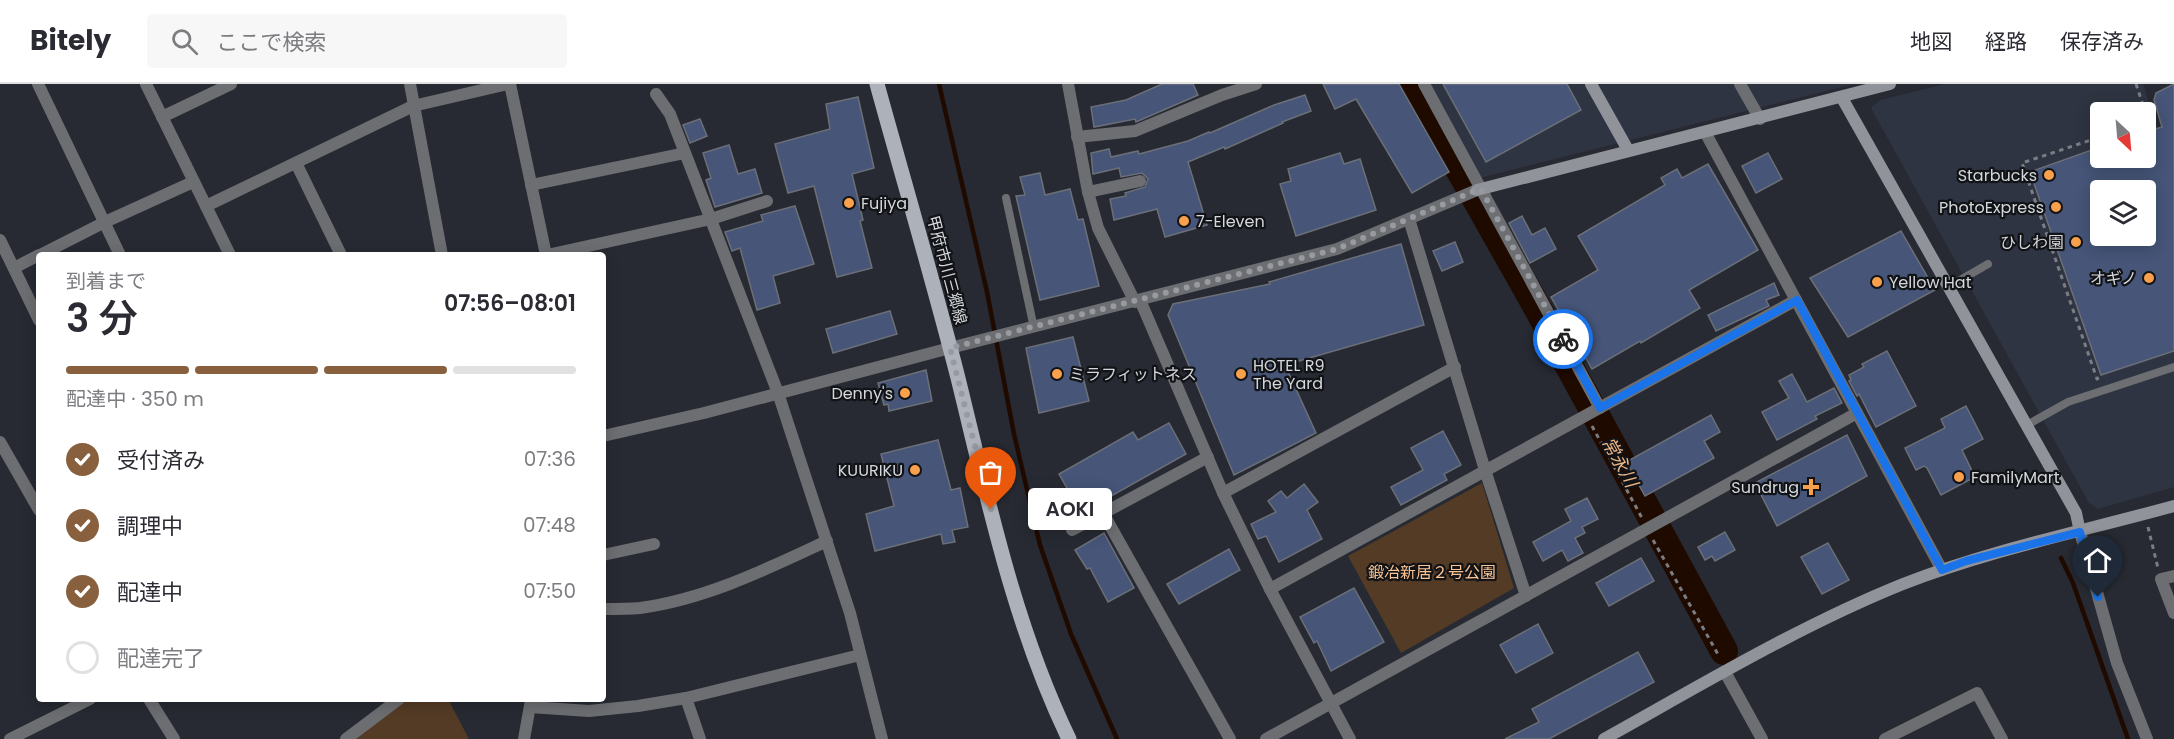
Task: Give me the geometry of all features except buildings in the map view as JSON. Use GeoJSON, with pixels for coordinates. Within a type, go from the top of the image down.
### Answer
{"type":"FeatureCollection","features":[{"type":"Feature","properties":{"kind":"main road","name":"甲府市川三郷線"},"geometry":{"type":"LineString","coordinates":[[877,84],[950,348],[1024,631],[1069,739]]}},
{"type":"Feature","properties":{"kind":"street"},"geometry":{"type":"LineString","coordinates":[[38,84],[119,252]]}},
{"type":"Feature","properties":{"kind":"street"},"geometry":{"type":"LineString","coordinates":[[146,84],[229,252]]}},
{"type":"Feature","properties":{"kind":"street"},"geometry":{"type":"LineString","coordinates":[[162,117],[231,84]]}},
{"type":"Feature","properties":{"kind":"street"},"geometry":{"type":"LineString","coordinates":[[410,84],[441,252]]}},
{"type":"Feature","properties":{"kind":"street"},"geometry":{"type":"LineString","coordinates":[[206,206],[413,106],[509,84],[546,252]]}},
{"type":"Feature","properties":{"kind":"street"},"geometry":{"type":"LineString","coordinates":[[1070,84],[1077,137],[1098,228],[1137,301],[1223,493],[1270,589],[1350,739]]}},
{"type":"Feature","properties":{"kind":"street"},"geometry":{"type":"LineString","coordinates":[[1077,137],[1136,130],[1222,95],[1256,84]]}},
{"type":"Feature","properties":{"kind":"street"},"geometry":{"type":"LineString","coordinates":[[1424,84],[1595,411]]}},
{"type":"Feature","properties":{"kind":"street"},"geometry":{"type":"LineString","coordinates":[[1591,84],[1628,150]]}},
{"type":"Feature","properties":{"kind":"street"},"geometry":{"type":"LineString","coordinates":[[1740,84],[1760,119]]}},
{"type":"Feature","properties":{"kind":"street"},"geometry":{"type":"LineString","coordinates":[[606,435],[704,413],[1337,249],[1479,190],[1890,84]]}},
{"type":"Feature","properties":{"kind":"street"},"geometry":{"type":"LineString","coordinates":[[656,94],[670,114],[778,393],[850,613],[882,739]]}},
{"type":"Feature","properties":{"kind":"street"},"geometry":{"type":"LineString","coordinates":[[1842,98],[2076,513],[2117,663],[2144,738]]}},
{"type":"Feature","properties":{"kind":"street"},"geometry":{"type":"LineString","coordinates":[[1705,132],[1942,570]]}},
{"type":"Feature","properties":{"kind":"street"},"geometry":{"type":"LineString","coordinates":[[531,185],[685,153]]}},
{"type":"Feature","properties":{"kind":"street"},"geometry":{"type":"LineString","coordinates":[[296,163],[340,252]]}},
{"type":"Feature","properties":{"kind":"street"},"geometry":{"type":"LineString","coordinates":[[1088,192],[1140,181]]}},
{"type":"Feature","properties":{"kind":"street"},"geometry":{"type":"LineString","coordinates":[[45,252],[194,182]]}},
{"type":"Feature","properties":{"kind":"street"},"geometry":{"type":"LineString","coordinates":[[561,252],[711,219],[767,201]]}},
{"type":"Feature","properties":{"kind":"street"},"geometry":{"type":"LineString","coordinates":[[1409,219],[1485,470],[1526,596]]}},
{"type":"Feature","properties":{"kind":"street"},"geometry":{"type":"LineString","coordinates":[[0,242],[36,314]]}},
{"type":"Feature","properties":{"kind":"street"},"geometry":{"type":"LineString","coordinates":[[14,268],[36,257]]}},
{"type":"Feature","properties":{"kind":"street"},"geometry":{"type":"LineString","coordinates":[[1270,589],[1797,300]]}},
{"type":"Feature","properties":{"kind":"street"},"geometry":{"type":"LineString","coordinates":[[1223,493],[1455,367]]}},
{"type":"Feature","properties":{"kind":"street"},"geometry":{"type":"LineString","coordinates":[[1266,739],[1857,413]]}},
{"type":"Feature","properties":{"kind":"street"},"geometry":{"type":"LineString","coordinates":[[0,442],[36,505]]}},
{"type":"Feature","properties":{"kind":"street"},"geometry":{"type":"LineString","coordinates":[[1072,530],[1208,457]]}},
{"type":"Feature","properties":{"kind":"street"},"geometry":{"type":"LineString","coordinates":[[1604,739],[1822,620],[1902,585],[1966,561],[2174,506]]}},
{"type":"Feature","properties":{"kind":"street"},"geometry":{"type":"LineString","coordinates":[[1103,513],[1230,739]]}},
{"type":"Feature","properties":{"kind":"street"},"geometry":{"type":"LineString","coordinates":[[606,609],[640,608],[703,593],[760,572],[827,541]]}},
{"type":"Feature","properties":{"kind":"street"},"geometry":{"type":"LineString","coordinates":[[606,554],[654,544]]}},
{"type":"Feature","properties":{"kind":"street"},"geometry":{"type":"LineString","coordinates":[[2174,576],[2161,579],[2174,613]]}},
{"type":"Feature","properties":{"kind":"street"},"geometry":{"type":"LineString","coordinates":[[524,739],[531,703],[589,711],[686,698],[860,655]]}},
{"type":"Feature","properties":{"kind":"street"},"geometry":{"type":"LineString","coordinates":[[1725,672],[1762,739]]}},
{"type":"Feature","properties":{"kind":"street"},"geometry":{"type":"LineString","coordinates":[[1885,739],[1977,693],[2002,739]]}},
{"type":"Feature","properties":{"kind":"street"},"geometry":{"type":"LineString","coordinates":[[686,698],[700,739]]}},
{"type":"Feature","properties":{"kind":"street"},"geometry":{"type":"LineString","coordinates":[[10,739],[84,702]]}},
{"type":"Feature","properties":{"kind":"street"},"geometry":{"type":"LineString","coordinates":[[151,702],[174,739]]}},
{"type":"Feature","properties":{"kind":"street"},"geometry":{"type":"LineString","coordinates":[[346,739],[395,702]]}},
{"type":"Feature","properties":{"kind":"lane"},"geometry":{"type":"LineString","coordinates":[[1006,198],[1034,328]]}},
{"type":"Feature","properties":{"kind":"lane"},"geometry":{"type":"LineString","coordinates":[[1950,286],[1988,264]]}},
{"type":"Feature","properties":{"kind":"lane"},"geometry":{"type":"LineString","coordinates":[[2027,426],[2068,402],[2174,367]]}},
{"type":"Feature","properties":{"kind":"path"},"geometry":{"type":"LineString","coordinates":[[2136,84],[2142,102]]}},
{"type":"Feature","properties":{"kind":"path"},"geometry":{"type":"LineString","coordinates":[[2090,140],[2022,163],[2097,379],[2108,376]]}},
{"type":"Feature","properties":{"kind":"path"},"geometry":{"type":"LineString","coordinates":[[2145,514],[2161,579]]}},
{"type":"Feature","properties":{"kind":"shaded area"},"geometry":{"type":"Polygon","coordinates":[[[1428,84],[1854,84],[1479,178],[1428,84]]]}},
{"type":"Feature","properties":{"kind":"shaded area"},"geometry":{"type":"Polygon","coordinates":[[[1945,84],[2143,84],[2149,102],[2090,102],[2090,168],[2156,168],[2156,124],[2174,179],[2174,487],[2098,509],[2089,503],[1871,108],[1880,100],[1945,84]]]}},
{"type":"Feature","properties":{"kind":"green space","name":"鍛冶新居２号公園"},"geometry":{"type":"Polygon","coordinates":[[[1482,483],[1514,588],[1401,653],[1348,556],[1482,483]]]}},
{"type":"Feature","properties":{"kind":"green space"},"geometry":{"type":"Polygon","coordinates":[[[395,702],[450,702],[469,739],[346,739],[395,702]]]}},
{"type":"Feature","properties":{"kind":"waterway"},"geometry":{"type":"LineString","coordinates":[[939,84],[987,292],[1014,434],[1040,545],[1071,634],[1117,739]]}},
{"type":"Feature","properties":{"kind":"waterway","name":"常永川"},"geometry":{"type":"LineString","coordinates":[[1411,84],[1537,307],[1724,651]]}},
{"type":"Feature","properties":{"kind":"waterway"},"geometry":{"type":"LineString","coordinates":[[2061,558],[2073,583],[2128,739]]}},
{"type":"Feature","properties":{"kind":"way so far"},"geometry":{"type":"LineString","coordinates":[[991,509],[950,348],[1337,249],[1477,190],[1481,189],[1563,339]]}},
{"type":"Feature","properties":{"kind":"place","name":"Starbucks"},"geometry":{"type":"Point","coordinates":[2049,175]}},
{"type":"Feature","properties":{"kind":"place","name":"Fujiya"},"geometry":{"type":"Point","coordinates":[849,203]}},
{"type":"Feature","properties":{"kind":"place","name":"PhotoExpress"},"geometry":{"type":"Point","coordinates":[2056,207]}},
{"type":"Feature","properties":{"kind":"place","name":"7-Eleven"},"geometry":{"type":"Point","coordinates":[1184,221]}},
{"type":"Feature","properties":{"kind":"place","name":"ひしわ園"},"geometry":{"type":"Point","coordinates":[2076,242]}},
{"type":"Feature","properties":{"kind":"place","name":"オギノ"},"geometry":{"type":"Point","coordinates":[2149,278]}},
{"type":"Feature","properties":{"kind":"place","name":"Yellow Hat"},"geometry":{"type":"Point","coordinates":[1877,282]}},
{"type":"Feature","properties":{"kind":"place","name":"ミラフィットネス"},"geometry":{"type":"Point","coordinates":[1057,374]}},
{"type":"Feature","properties":{"kind":"place","name":"HOTEL R9 The Yard"},"geometry":{"type":"Point","coordinates":[1241,374]}},
{"type":"Feature","properties":{"kind":"place","name":"Denny's"},"geometry":{"type":"Point","coordinates":[905,393]}},
{"type":"Feature","properties":{"kind":"place","name":"KUURIKU"},"geometry":{"type":"Point","coordinates":[915,470]}},
{"type":"Feature","properties":{"kind":"place","name":"FamilyMart"},"geometry":{"type":"Point","coordinates":[1959,477]}},
{"type":"Feature","properties":{"kind":"place","name":"Sundrug"},"geometry":{"type":"Point","coordinates":[1811,487]}},
{"type":"Feature","properties":{"kind":"place","name":"AOKI"},"geometry":{"type":"Point","coordinates":[991,509]}},
{"type":"Feature","properties":{"kind":"route"},"geometry":{"type":"LineString","coordinates":[[1563,339],[1600,408],[1797,300],[1942,570],[1966,561],[2080,532],[2098,597]]}}]}
